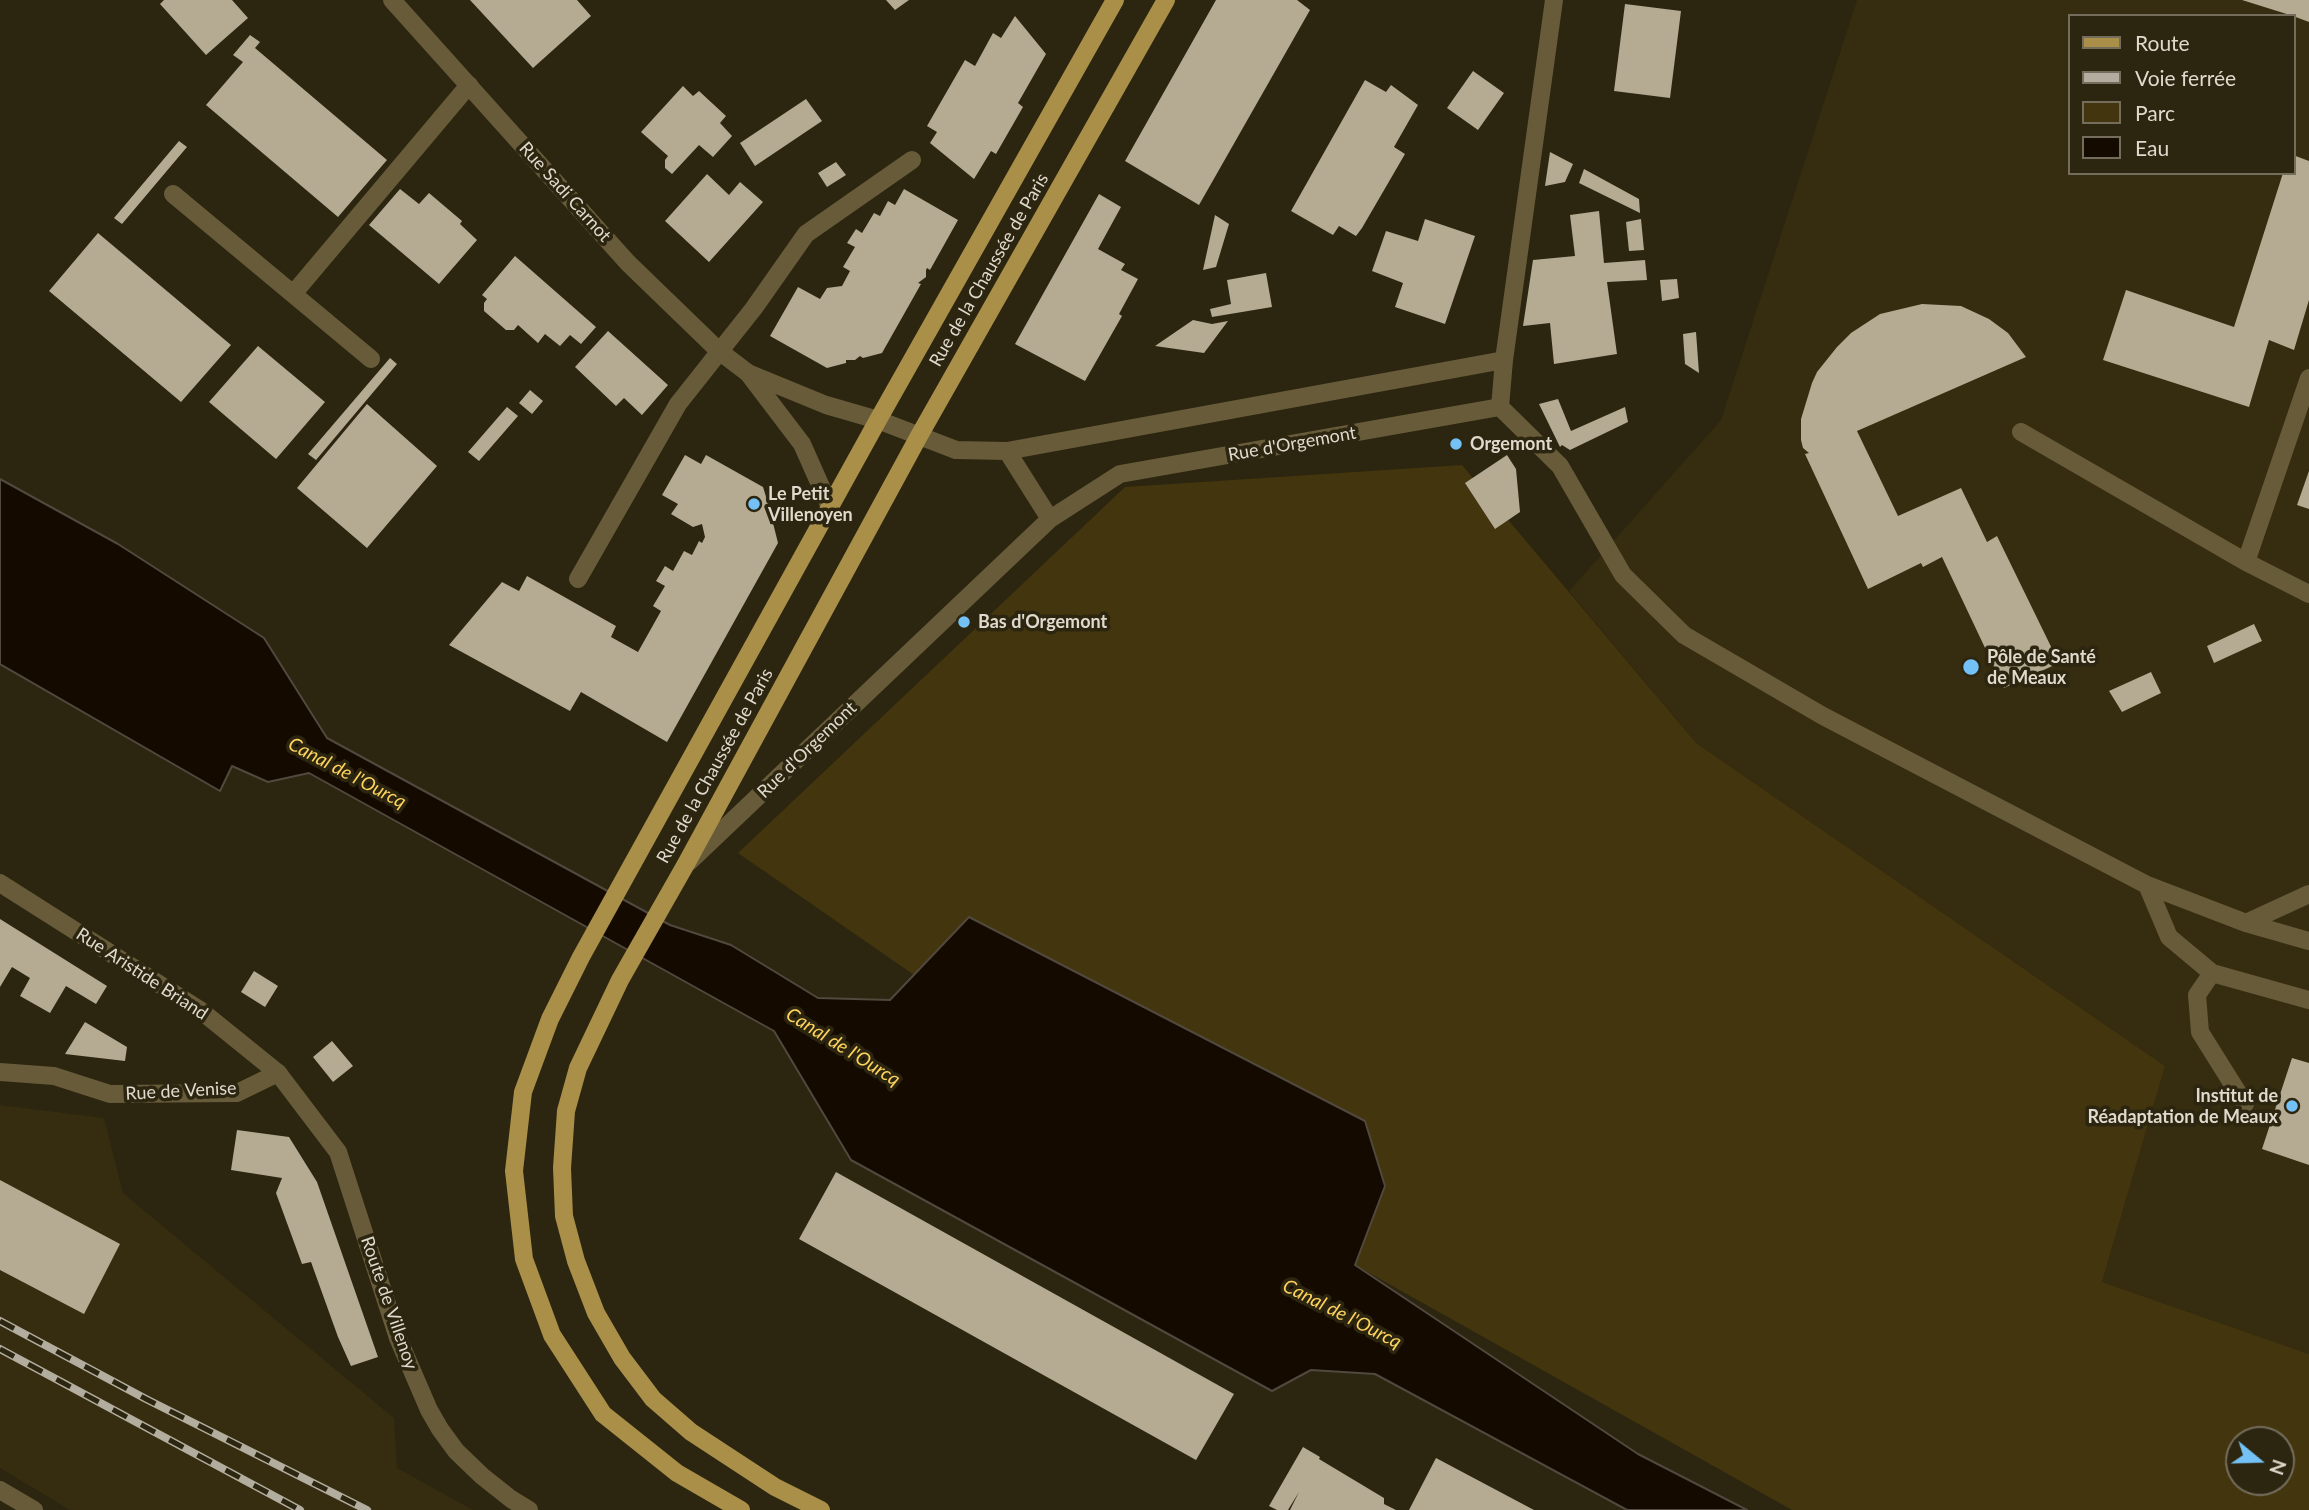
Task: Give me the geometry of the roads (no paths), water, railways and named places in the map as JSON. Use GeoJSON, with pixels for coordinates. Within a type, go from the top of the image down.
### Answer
{"type":"FeatureCollection","features":[{"type":"Feature","properties":{"kind":"main road","name":"Rue de la Chaussée de Paris"},"geometry":{"type":"LineString","coordinates":[[741,1510],[677,1473],[603,1414],[552,1335],[524,1259],[514,1171],[523,1092],[550,1019],[581,957],[878,420],[1115,0]]}},
{"type":"Feature","properties":{"kind":"main road","name":"Rue de la Chaussée de Paris"},"geometry":{"type":"LineString","coordinates":[[821,1510],[775,1487],[691,1432],[653,1399],[622,1357],[596,1313],[564,1216],[562,1168],[566,1111],[578,1068],[620,980],[919,436],[1166,0]]}},
{"type":"Feature","properties":{"kind":"street","name":"Rue Sadi Carnot"},"geometry":{"type":"LineString","coordinates":[[392,0],[628,263],[719,351],[748,373],[826,405],[878,420],[919,436]]}},
{"type":"Feature","properties":{"kind":"street"},"geometry":{"type":"LineString","coordinates":[[1554,0],[1504,360],[1500,407],[1560,466],[1623,575],[1684,635],[1823,716],[2147,885],[2246,923],[2309,941]]}},
{"type":"Feature","properties":{"kind":"street"},"geometry":{"type":"LineString","coordinates":[[293,294],[469,85]]}},
{"type":"Feature","properties":{"kind":"street"},"geometry":{"type":"LineString","coordinates":[[579,579],[678,404],[754,308],[806,234],[912,160]]}},
{"type":"Feature","properties":{"kind":"street"},"geometry":{"type":"LineString","coordinates":[[173,194],[371,359]]}},
{"type":"Feature","properties":{"kind":"street"},"geometry":{"type":"LineString","coordinates":[[919,436],[956,450],[1007,451],[1504,360]]}},
{"type":"Feature","properties":{"kind":"street","name":"Rue Sadi Carnot"},"geometry":{"type":"LineString","coordinates":[[748,373],[802,444],[830,507]]}},
{"type":"Feature","properties":{"kind":"street"},"geometry":{"type":"LineString","coordinates":[[2246,562],[2309,378]]}},
{"type":"Feature","properties":{"kind":"street","name":"Rue d'Orgemont"},"geometry":{"type":"LineString","coordinates":[[686,864],[1050,519],[1121,474],[1500,407]]}},
{"type":"Feature","properties":{"kind":"street"},"geometry":{"type":"LineString","coordinates":[[2021,432],[2246,562],[2309,594]]}},
{"type":"Feature","properties":{"kind":"street"},"geometry":{"type":"LineString","coordinates":[[1007,451],[1050,519]]}},
{"type":"Feature","properties":{"kind":"street","name":"Rue Aristide Briand"},"geometry":{"type":"LineString","coordinates":[[0,883],[200,1010],[278,1073]]}},
{"type":"Feature","properties":{"kind":"street"},"geometry":{"type":"LineString","coordinates":[[2147,885],[2169,937],[2212,973],[2309,1000]]}},
{"type":"Feature","properties":{"kind":"street"},"geometry":{"type":"LineString","coordinates":[[2246,923],[2309,894]]}},
{"type":"Feature","properties":{"kind":"street"},"geometry":{"type":"LineString","coordinates":[[2212,973],[2197,995],[2200,1032],[2245,1104]]}},
{"type":"Feature","properties":{"kind":"street","name":"Rue de Venise"},"geometry":{"type":"LineString","coordinates":[[0,1072],[54,1076],[110,1094],[237,1093],[278,1073]]}},
{"type":"Feature","properties":{"kind":"street","name":"Route de Villenoy"},"geometry":{"type":"LineString","coordinates":[[278,1073],[338,1152],[398,1338],[429,1410],[456,1451],[482,1476],[530,1510]]}},
{"type":"Feature","properties":{"kind":"street"},"geometry":{"type":"LineString","coordinates":[[0,1490],[34,1510]]}},
{"type":"Feature","properties":{"kind":"water","name":"Canal de l'Ourcq"},"geometry":{"type":"Polygon","coordinates":[[[0,479],[118,544],[264,638],[327,738],[670,925],[731,945],[818,998],[890,1000],[969,917],[1365,1121],[1385,1186],[1355,1265],[1638,1454],[1747,1510],[1627,1510],[1375,1374],[1311,1370],[1272,1391],[851,1160],[774,1031],[309,773],[268,782],[232,766],[220,791],[0,664],[0,479]]]}},
{"type":"Feature","properties":{"kind":"railway"},"geometry":{"type":"LineString","coordinates":[[0,1321],[146,1399],[367,1510]]}},
{"type":"Feature","properties":{"kind":"railway"},"geometry":{"type":"LineString","coordinates":[[0,1349],[300,1510]]}},
{"type":"Feature","properties":{"kind":"place","name":"Orgemont"},"geometry":{"type":"Point","coordinates":[1456,444]}},
{"type":"Feature","properties":{"kind":"place","name":"Le Petit Villenoyen"},"geometry":{"type":"Point","coordinates":[754,504]}},
{"type":"Feature","properties":{"kind":"place","name":"Bas d'Orgemont"},"geometry":{"type":"Point","coordinates":[964,622]}},
{"type":"Feature","properties":{"kind":"place","name":"Pôle de Santé de Meaux"},"geometry":{"type":"Point","coordinates":[1971,667]}},
{"type":"Feature","properties":{"kind":"place","name":"Institut de Réadaptation de Meaux"},"geometry":{"type":"Point","coordinates":[2292,1106]}}]}
